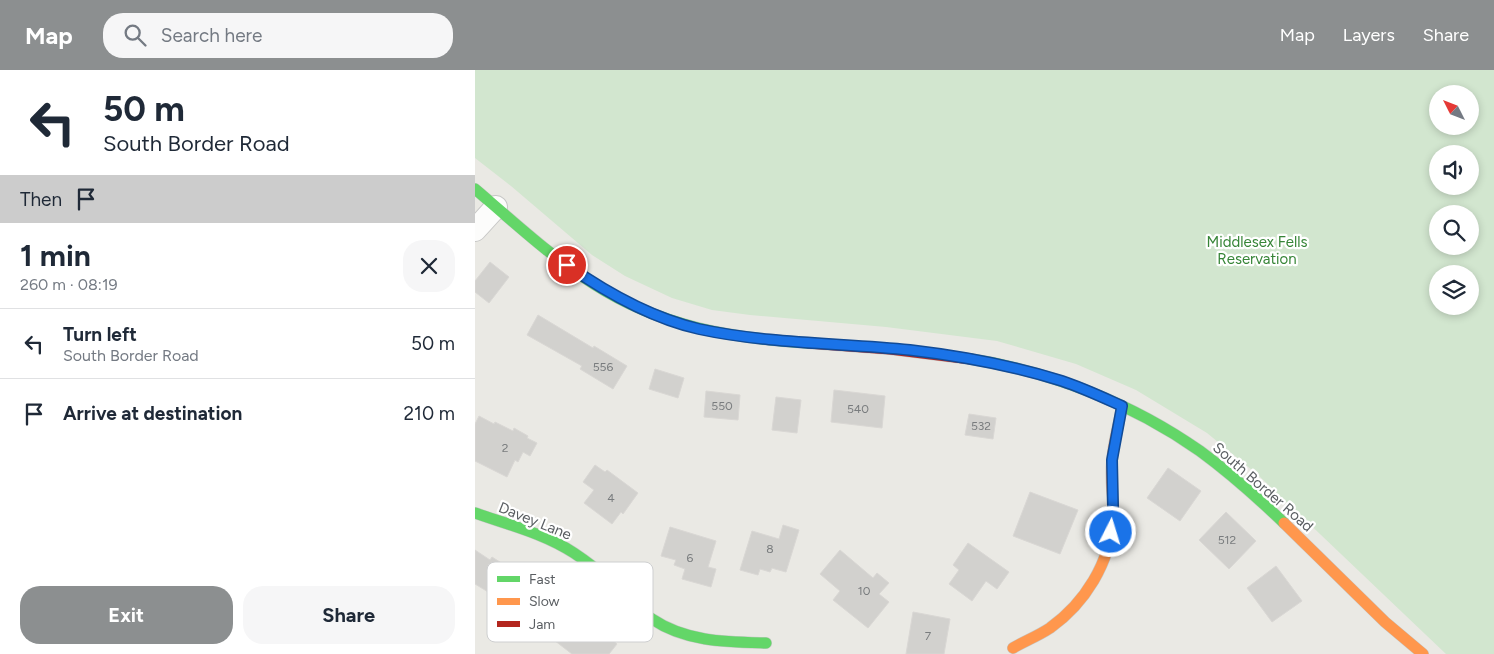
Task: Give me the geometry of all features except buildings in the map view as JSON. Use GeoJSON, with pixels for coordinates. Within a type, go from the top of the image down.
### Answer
{"type":"FeatureCollection","features":[{"type":"Feature","properties":{"kind":"main road","name":"South Border Road"},"geometry":{"type":"LineString","coordinates":[[475,190],[540,245],[593,284],[622,300],[689,326],[739,336],[784,342],[911,350],[985,362],[1024,370],[1063,382],[1122,406],[1168,430],[1216,464],[1269,509],[1386,623],[1423,654]]}},
{"type":"Feature","properties":{"kind":"main road"},"geometry":{"type":"LineString","coordinates":[[1013,648],[1050,627],[1062,617],[1084,595],[1098,573],[1105,557],[1111,532],[1113,506],[1112,460],[1122,406]]}},
{"type":"Feature","properties":{"kind":"main road","name":"Davey Lane"},"geometry":{"type":"LineString","coordinates":[[475,514],[535,533],[559,544],[587,562]]}},
{"type":"Feature","properties":{"kind":"main road","name":"Davey Lane"},"geometry":{"type":"LineString","coordinates":[[653,617],[672,629],[715,642],[766,643]]}},
{"type":"Feature","properties":{"kind":"street"},"geometry":{"type":"LineString","coordinates":[[475,230],[496,207]]}},
{"type":"Feature","properties":{"kind":"green space","name":"Middlesex Fells Reservation"},"geometry":{"type":"Polygon","coordinates":[[[475,70],[1494,70],[1494,654],[1446,654],[1258,475],[1207,433],[1136,390],[1076,364],[997,341],[886,327],[712,310],[672,298],[625,276],[592,255],[475,158],[475,70]]]}},
{"type":"Feature","properties":{"kind":"traffic: fast"},"geometry":{"type":"LineString","coordinates":[[475,189],[533,239],[578,274],[619,299],[645,311],[697,328],[751,338],[808,343]]}},
{"type":"Feature","properties":{"kind":"traffic: fast"},"geometry":{"type":"LineString","coordinates":[[971,359],[1032,372],[1062,381],[1091,392],[1147,419],[1174,434],[1211,459],[1284,523]]}},
{"type":"Feature","properties":{"kind":"traffic: fast"},"geometry":{"type":"LineString","coordinates":[[475,513],[550,540],[586,562]]}},
{"type":"Feature","properties":{"kind":"traffic: fast"},"geometry":{"type":"LineString","coordinates":[[653,620],[665,627],[707,639],[766,643]]}},
{"type":"Feature","properties":{"kind":"traffic: slow"},"geometry":{"type":"LineString","coordinates":[[1013,648],[1045,631],[1063,618],[1085,594],[1101,566],[1111,535],[1113,519],[1111,476],[1122,406]]}},
{"type":"Feature","properties":{"kind":"traffic: slow"},"geometry":{"type":"LineString","coordinates":[[1284,523],[1385,622],[1423,654]]}},
{"type":"Feature","properties":{"kind":"traffic: jam"},"geometry":{"type":"LineString","coordinates":[[808,343],[890,349],[971,359]]}},
{"type":"Feature","properties":{"kind":"route"},"geometry":{"type":"LineString","coordinates":[[567,265],[593,284],[622,300],[671,320],[698,328],[784,342],[911,350],[985,362],[1024,370],[1063,382],[1122,406],[1112,460],[1113,519],[1111,532]]}}]}
